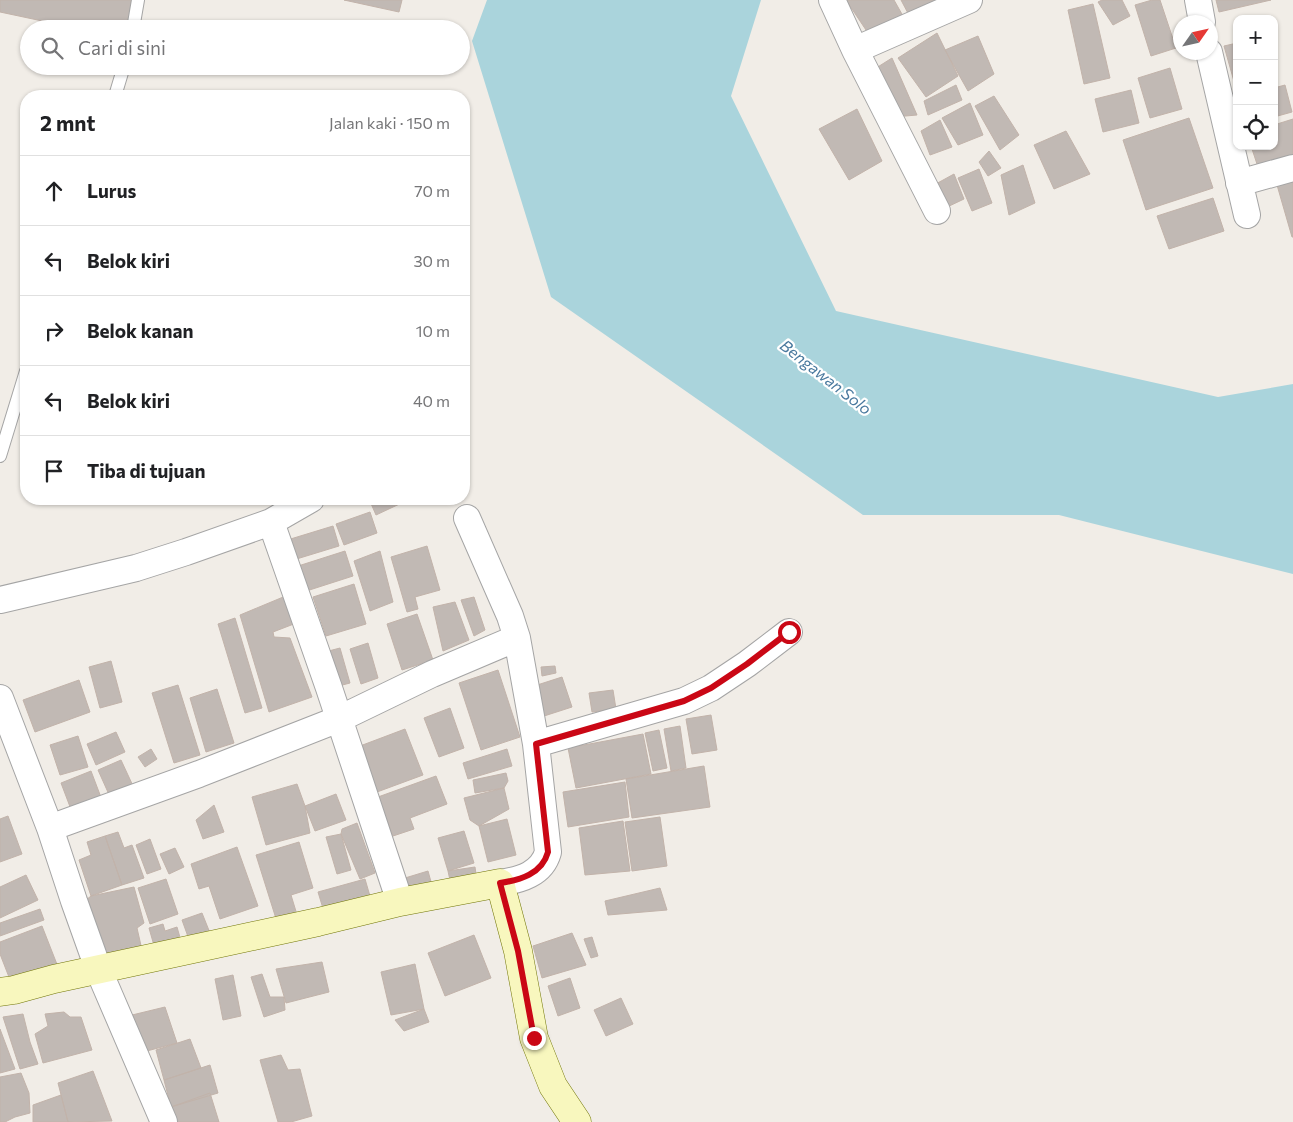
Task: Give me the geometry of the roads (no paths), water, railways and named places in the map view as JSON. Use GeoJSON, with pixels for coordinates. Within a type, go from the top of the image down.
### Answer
{"type":"FeatureCollection","features":[{"type":"Feature","properties":{"kind":"street"},"geometry":{"type":"LineString","coordinates":[[832,0],[855,50],[937,211]]}},
{"type":"Feature","properties":{"kind":"street"},"geometry":{"type":"LineString","coordinates":[[855,50],[969,0]]}},
{"type":"Feature","properties":{"kind":"street"},"geometry":{"type":"LineString","coordinates":[[1198,0],[1201,15]]}},
{"type":"Feature","properties":{"kind":"street"},"geometry":{"type":"LineString","coordinates":[[1210,60],[1247,216]]}},
{"type":"Feature","properties":{"kind":"street"},"geometry":{"type":"LineString","coordinates":[[1239,183],[1293,168]]}},
{"type":"Feature","properties":{"kind":"street"},"geometry":{"type":"LineString","coordinates":[[0,600],[136,568],[271,522],[301,505]]}},
{"type":"Feature","properties":{"kind":"street"},"geometry":{"type":"LineString","coordinates":[[0,992],[318,922],[400,902],[521,880],[542,865],[548,852],[536,744],[517,638],[510,616],[467,518]]}},
{"type":"Feature","properties":{"kind":"street"},"geometry":{"type":"LineString","coordinates":[[271,522],[400,902]]}},
{"type":"Feature","properties":{"kind":"street"},"geometry":{"type":"LineString","coordinates":[[536,744],[684,701],[725,679],[789,632]]}},
{"type":"Feature","properties":{"kind":"street"},"geometry":{"type":"LineString","coordinates":[[50,828],[339,720],[432,674],[517,638]]}},
{"type":"Feature","properties":{"kind":"street"},"geometry":{"type":"LineString","coordinates":[[2,712],[50,828],[99,971],[164,1122]]}},
{"type":"Feature","properties":{"kind":"street"},"geometry":{"type":"LineString","coordinates":[[500,883],[518,951],[534,1038],[553,1086],[577,1122]]}},
{"type":"Feature","properties":{"kind":"lane"},"geometry":{"type":"LineString","coordinates":[[135,20],[138,0]]}},
{"type":"Feature","properties":{"kind":"lane"},"geometry":{"type":"LineString","coordinates":[[117,90],[121,75]]}},
{"type":"Feature","properties":{"kind":"lane"},"geometry":{"type":"LineString","coordinates":[[0,456],[20,391]]}},
{"type":"Feature","properties":{"kind":"water","name":"Bengawan Solo"},"geometry":{"type":"Polygon","coordinates":[[[487,0],[761,0],[731,96],[836,311],[1218,397],[1293,384],[1293,574],[1059,515],[863,515],[551,297],[472,41],[487,0]]]}}]}
